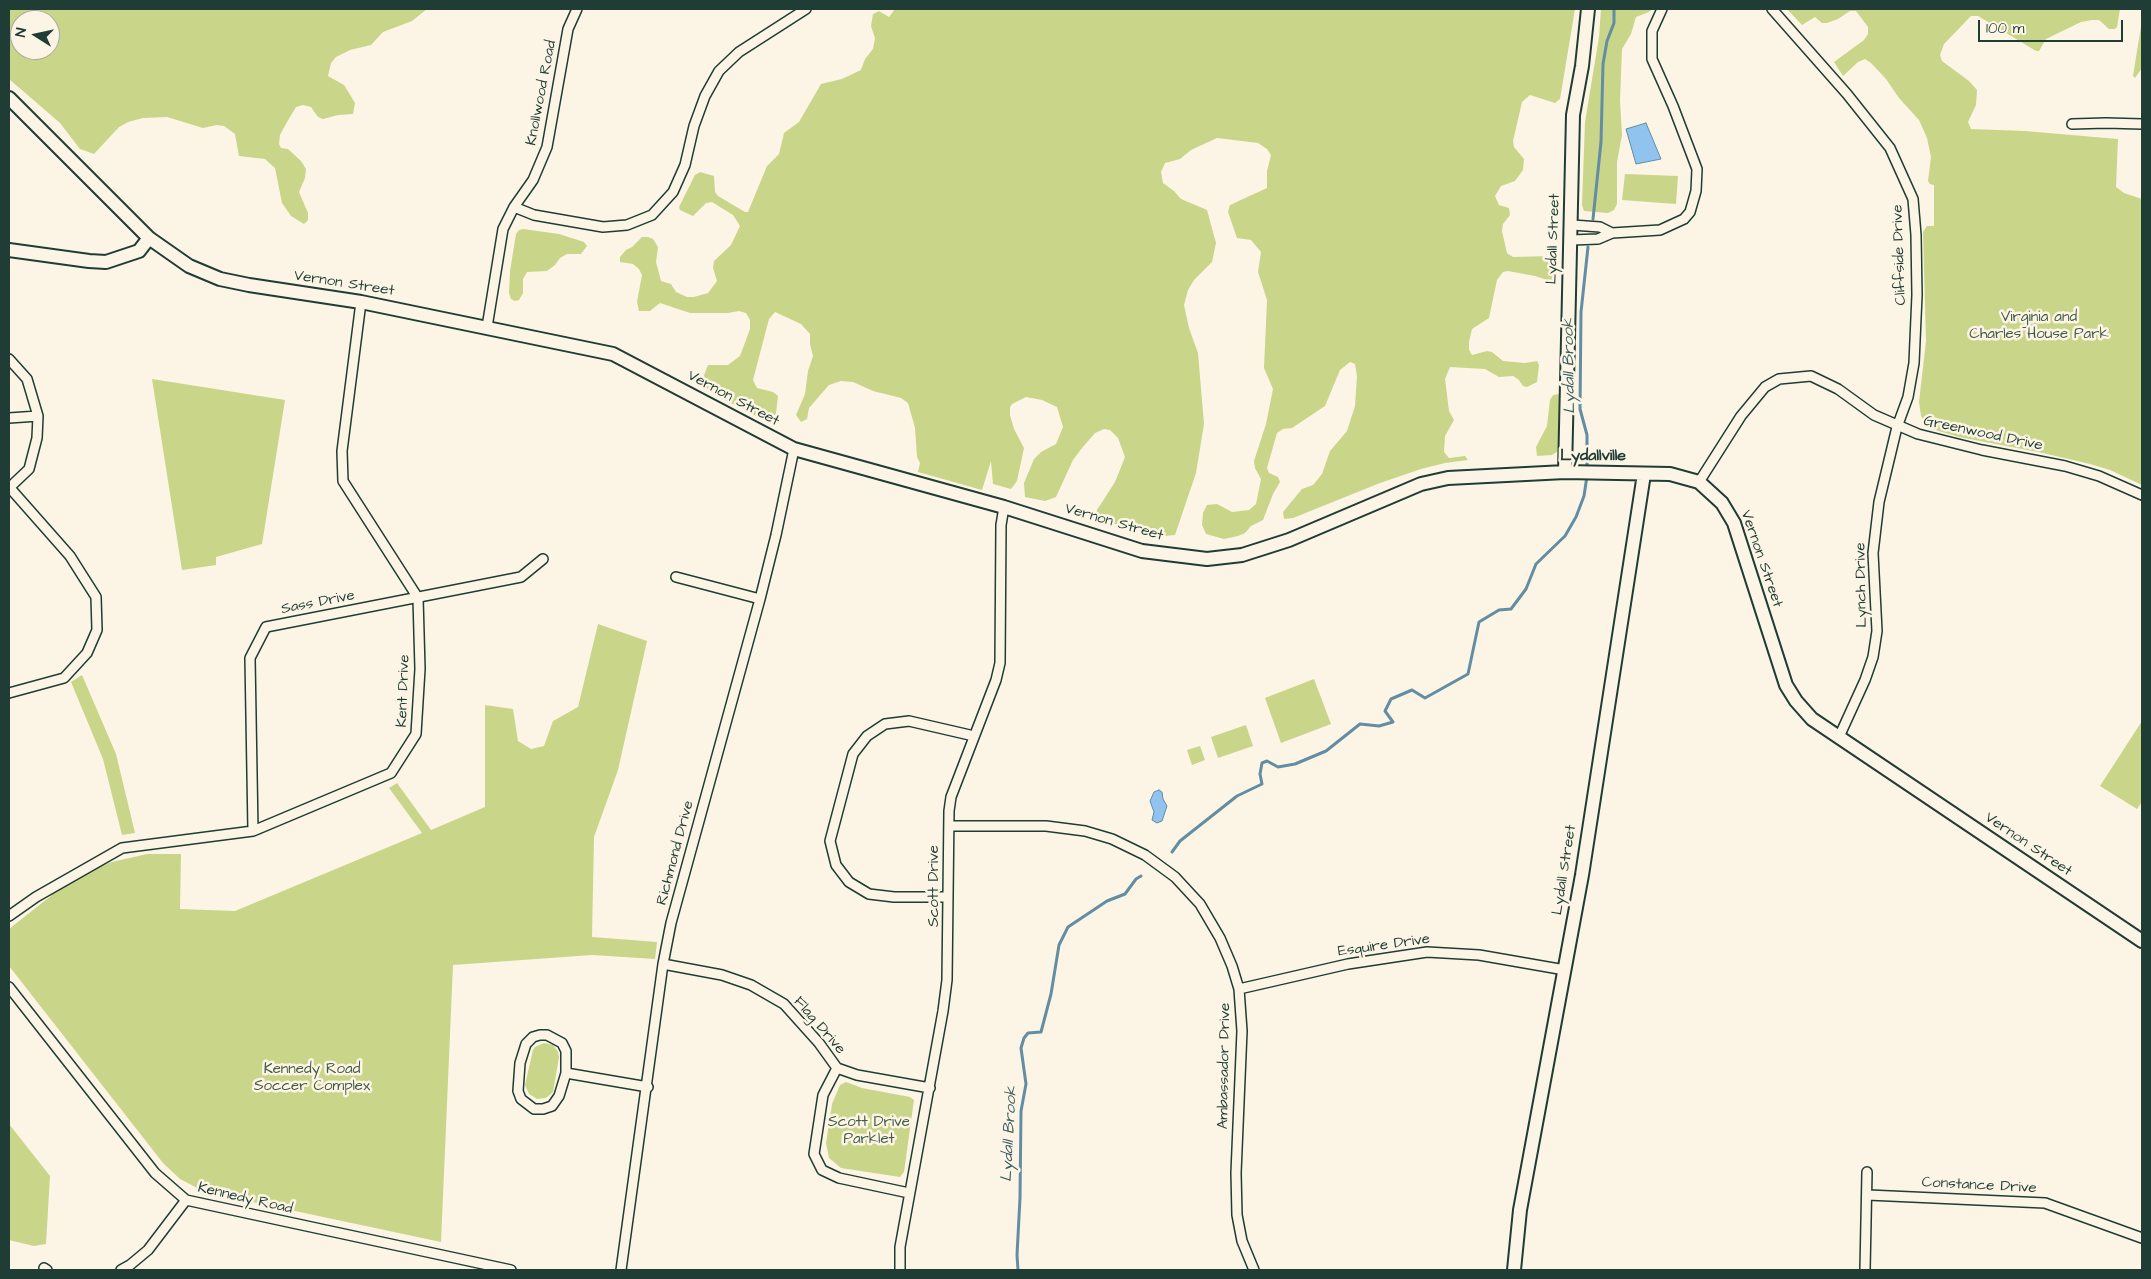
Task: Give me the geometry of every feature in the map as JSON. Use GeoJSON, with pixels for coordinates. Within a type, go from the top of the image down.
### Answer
{"type":"FeatureCollection","features":[{"type":"Feature","properties":{"kind":"street","name":"Knollwood Road"},"geometry":{"type":"LineString","coordinates":[[487,327],[503,229],[514,207],[534,180],[547,147],[568,29],[577,9]]}},
{"type":"Feature","properties":{"kind":"street"},"geometry":{"type":"LineString","coordinates":[[514,207],[534,215],[603,227],[627,225],[652,215],[673,192],[685,165],[694,126],[705,96],[719,72],[739,52],[806,9]]}},
{"type":"Feature","properties":{"kind":"street","name":"Lydall Street"},"geometry":{"type":"LineString","coordinates":[[1566,472],[1573,115],[1582,66],[1588,9]]}},
{"type":"Feature","properties":{"kind":"street"},"geometry":{"type":"LineString","coordinates":[[1571,240],[1598,239],[1612,233],[1660,230],[1684,219],[1690,212],[1696,192],[1697,169],[1673,106],[1652,59],[1652,31],[1662,9]]}},
{"type":"Feature","properties":{"kind":"street","name":"Cliffside Drive"},"geometry":{"type":"LineString","coordinates":[[1772,9],[1847,94],[1890,148],[1913,199],[1918,295],[1914,363],[1908,397],[1897,427]]}},
{"type":"Feature","properties":{"kind":"street","name":"Vernon Street"},"geometry":{"type":"LineString","coordinates":[[9,98],[148,238],[189,266],[220,279],[249,286],[361,302],[613,354],[794,449],[1004,507],[1142,551],[1207,559],[1242,555],[1273,546],[1421,484],[1448,478],[1566,472],[1670,474],[1699,482],[1722,504],[1734,523],[1786,685],[1796,701],[1812,718],[2142,941]]}},
{"type":"Feature","properties":{"kind":"street"},"geometry":{"type":"LineString","coordinates":[[2072,124],[2106,122],[2142,124]]}},
{"type":"Feature","properties":{"kind":"street"},"geometry":{"type":"LineString","coordinates":[[1572,225],[1600,227],[1612,233]]}},
{"type":"Feature","properties":{"kind":"street"},"geometry":{"type":"LineString","coordinates":[[9,250],[106,262],[139,251],[148,238]]}},
{"type":"Feature","properties":{"kind":"street"},"geometry":{"type":"LineString","coordinates":[[361,302],[342,450],[343,481],[418,598]]}},
{"type":"Feature","properties":{"kind":"street"},"geometry":{"type":"LineString","coordinates":[[9,359],[27,379],[38,416],[38,438],[29,469],[9,488],[70,556],[96,597],[96,630],[87,652],[64,678],[9,693]]}},
{"type":"Feature","properties":{"kind":"street","name":"Greenwood Drive"},"geometry":{"type":"LineString","coordinates":[[1699,482],[1754,400],[1765,387],[1779,379],[1811,376],[1838,390],[1874,415],[1897,427],[1942,441],[2090,473],[2142,494]]}},
{"type":"Feature","properties":{"kind":"street"},"geometry":{"type":"LineString","coordinates":[[9,418],[38,416]]}},
{"type":"Feature","properties":{"kind":"street","name":"Lynch Drive"},"geometry":{"type":"LineString","coordinates":[[1839,737],[1874,657],[1877,632],[1873,553],[1879,502],[1897,427]]}},
{"type":"Feature","properties":{"kind":"street","name":"Richmond Drive"},"geometry":{"type":"LineString","coordinates":[[621,1270],[648,1087],[663,964],[686,866],[760,599],[794,449]]}},
{"type":"Feature","properties":{"kind":"street","name":"Lydall Street"},"geometry":{"type":"LineString","coordinates":[[1514,1270],[1524,1186],[1582,875],[1644,474]]}},
{"type":"Feature","properties":{"kind":"street","name":"Scott Drive"},"geometry":{"type":"LineString","coordinates":[[900,1270],[900,1247],[930,1088],[947,980],[951,797],[996,680],[1000,663],[1001,525],[1004,507]]}},
{"type":"Feature","properties":{"kind":"street","name":"Sass Drive"},"geometry":{"type":"LineString","coordinates":[[253,831],[250,658],[266,627],[521,577],[543,559]]}},
{"type":"Feature","properties":{"kind":"street"},"geometry":{"type":"LineString","coordinates":[[676,577],[760,599]]}},
{"type":"Feature","properties":{"kind":"street","name":"Kent Drive"},"geometry":{"type":"LineString","coordinates":[[9,916],[36,897],[122,848],[253,831],[391,773],[416,734],[420,669],[418,598]]}},
{"type":"Feature","properties":{"kind":"street"},"geometry":{"type":"LineString","coordinates":[[948,897],[894,897],[869,894],[849,882],[836,865],[830,841],[853,754],[867,736],[885,724],[909,721],[974,736]]}},
{"type":"Feature","properties":{"kind":"street","name":"Ambassador Drive"},"geometry":{"type":"LineString","coordinates":[[949,826],[1046,826],[1085,831],[1112,839],[1145,855],[1175,877],[1200,904],[1220,938],[1239,989],[1242,1031],[1236,1173],[1238,1215],[1242,1241],[1254,1270]]}},
{"type":"Feature","properties":{"kind":"street","name":"Esquire Drive"},"geometry":{"type":"LineString","coordinates":[[1239,989],[1348,964],[1427,952],[1479,955],[1564,970]]}},
{"type":"Feature","properties":{"kind":"street","name":"Flag Drive"},"geometry":{"type":"LineString","coordinates":[[663,964],[722,975],[751,985],[768,994],[784,1004],[819,1042],[837,1068],[857,1075],[930,1088]]}},
{"type":"Feature","properties":{"kind":"street","name":"Kennedy Road"},"geometry":{"type":"LineString","coordinates":[[9,986],[155,1173],[186,1200],[511,1270]]}},
{"type":"Feature","properties":{"kind":"street"},"geometry":{"type":"LineString","coordinates":[[548,1035],[562,1043],[566,1050],[566,1073],[559,1096],[552,1106],[543,1109],[534,1108],[521,1099],[518,1091],[520,1063],[526,1044],[533,1037],[548,1035]]}},
{"type":"Feature","properties":{"kind":"street"},"geometry":{"type":"LineString","coordinates":[[837,1068],[823,1095],[814,1154],[822,1170],[839,1178],[909,1192]]}},
{"type":"Feature","properties":{"kind":"street"},"geometry":{"type":"LineString","coordinates":[[566,1073],[648,1087]]}},
{"type":"Feature","properties":{"kind":"street"},"geometry":{"type":"LineString","coordinates":[[1865,1270],[1867,1172]]}},
{"type":"Feature","properties":{"kind":"street","name":"Constance Drive"},"geometry":{"type":"LineString","coordinates":[[1868,1195],[2045,1203],[2142,1238]]}},
{"type":"Feature","properties":{"kind":"street"},"geometry":{"type":"LineString","coordinates":[[121,1270],[148,1250],[186,1200]]}},
{"type":"Feature","properties":{"kind":"green space"},"geometry":{"type":"Polygon","coordinates":[[[9,9],[427,9],[412,21],[383,32],[371,45],[350,50],[336,57],[331,63],[328,76],[344,85],[355,103],[353,114],[323,119],[318,117],[311,107],[303,105],[296,107],[287,122],[280,135],[279,144],[281,148],[288,149],[301,161],[306,169],[305,178],[299,192],[308,213],[308,220],[304,224],[291,216],[282,203],[275,168],[265,159],[239,156],[235,134],[224,126],[217,125],[203,128],[167,117],[143,118],[128,122],[119,127],[94,154],[80,149],[60,123],[9,79],[9,9]]]}},
{"type":"Feature","properties":{"kind":"green space"},"geometry":{"type":"Polygon","coordinates":[[[895,9],[1575,9],[1560,99],[1555,103],[1530,95],[1522,102],[1513,141],[1514,147],[1524,159],[1523,170],[1515,181],[1501,186],[1495,196],[1499,205],[1509,208],[1510,215],[1503,224],[1502,231],[1507,253],[1513,257],[1552,256],[1555,262],[1554,279],[1550,281],[1535,276],[1508,271],[1503,272],[1497,280],[1489,318],[1472,329],[1469,342],[1469,350],[1472,355],[1487,351],[1492,352],[1503,361],[1525,363],[1537,361],[1539,365],[1537,382],[1527,387],[1523,386],[1513,376],[1499,377],[1485,369],[1450,367],[1445,379],[1449,411],[1454,420],[1445,436],[1444,452],[1449,458],[1465,456],[1468,460],[1421,469],[1380,483],[1293,518],[1284,519],[1283,512],[1302,489],[1313,485],[1322,474],[1330,451],[1347,431],[1355,406],[1357,376],[1355,364],[1350,362],[1340,370],[1325,406],[1292,428],[1283,429],[1277,433],[1267,468],[1269,473],[1278,477],[1280,482],[1263,520],[1238,536],[1224,539],[1206,534],[1202,525],[1203,513],[1207,505],[1217,504],[1232,512],[1249,510],[1256,504],[1261,479],[1255,468],[1254,461],[1266,424],[1273,389],[1264,368],[1267,300],[1258,272],[1261,252],[1251,240],[1237,238],[1228,212],[1230,205],[1267,188],[1267,171],[1271,155],[1267,149],[1258,143],[1217,138],[1191,150],[1180,159],[1165,163],[1161,172],[1163,183],[1181,199],[1207,210],[1216,243],[1212,262],[1194,280],[1188,290],[1184,305],[1189,328],[1198,353],[1204,424],[1196,473],[1175,535],[1164,536],[1127,525],[1105,523],[1096,517],[1097,510],[1115,482],[1125,457],[1118,438],[1110,430],[1104,429],[1095,433],[1082,448],[1073,460],[1056,497],[1045,501],[1025,497],[1024,483],[1034,459],[1041,452],[1056,444],[1063,427],[1057,407],[1042,400],[1026,397],[1010,407],[1014,429],[1024,448],[1017,481],[1011,489],[993,484],[991,461],[982,490],[918,472],[920,463],[917,457],[915,428],[908,403],[901,398],[873,391],[853,382],[841,381],[829,385],[809,408],[807,419],[801,422],[796,415],[805,394],[808,371],[813,356],[810,334],[801,324],[775,312],[769,319],[753,380],[757,388],[773,392],[778,396],[775,422],[772,423],[761,419],[716,396],[704,386],[703,378],[708,365],[728,365],[740,356],[750,329],[750,320],[746,313],[739,311],[728,313],[690,313],[660,303],[650,311],[639,311],[637,302],[642,275],[633,264],[620,262],[620,257],[642,237],[653,239],[658,247],[656,262],[661,281],[671,284],[676,292],[687,297],[708,293],[717,281],[713,268],[714,261],[731,245],[740,226],[733,215],[712,202],[706,203],[693,216],[680,210],[679,207],[695,175],[700,172],[714,176],[715,192],[718,196],[748,212],[767,166],[779,154],[784,133],[799,122],[821,84],[842,79],[861,70],[865,59],[873,49],[875,38],[871,26],[873,14],[879,11],[889,17],[895,9]]]}},
{"type":"Feature","properties":{"kind":"green space"},"geometry":{"type":"Polygon","coordinates":[[[1601,9],[1652,9],[1636,17],[1631,34],[1622,49],[1620,101],[1622,135],[1617,162],[1617,204],[1614,210],[1608,213],[1584,211],[1582,205],[1585,122],[1599,37],[1601,9]]]}},
{"type":"Feature","properties":{"kind":"green space","name":"Virginia and Charles House Park"},"geometry":{"type":"Polygon","coordinates":[[[1787,9],[2120,9],[2115,29],[2109,29],[2099,20],[2081,22],[2046,39],[2039,51],[1978,16],[1971,16],[1944,44],[1940,55],[1942,61],[1969,81],[1977,90],[1976,105],[1968,122],[1971,129],[2025,131],[2118,139],[2116,187],[2124,193],[2142,199],[2142,485],[2110,470],[2090,464],[1959,437],[1932,429],[1926,425],[1921,416],[1919,402],[1926,341],[1923,232],[1927,226],[1934,226],[1934,185],[1928,181],[1931,157],[1927,138],[1919,120],[1871,63],[1865,59],[1858,62],[1843,76],[1834,62],[1864,40],[1868,34],[1868,27],[1856,11],[1850,11],[1838,19],[1827,23],[1822,23],[1815,17],[1802,25],[1787,9]]]}},
{"type":"Feature","properties":{"kind":"green space"},"geometry":{"type":"Polygon","coordinates":[[[2142,20],[2142,68],[2135,78],[2133,76],[2142,20]]]}},
{"type":"Feature","properties":{"kind":"green space"},"geometry":{"type":"Polygon","coordinates":[[[1625,174],[1678,176],[1676,204],[1622,200],[1625,174]]]}},
{"type":"Feature","properties":{"kind":"green space"},"geometry":{"type":"Polygon","coordinates":[[[519,230],[559,234],[584,242],[587,246],[581,254],[567,254],[560,258],[547,271],[527,272],[523,279],[523,293],[519,300],[515,301],[511,299],[509,293],[510,271],[516,234],[519,230]]]}},
{"type":"Feature","properties":{"kind":"green space"},"geometry":{"type":"Polygon","coordinates":[[[152,379],[285,400],[262,544],[216,557],[216,565],[182,570],[152,379]]]}},
{"type":"Feature","properties":{"kind":"green space"},"geometry":{"type":"Polygon","coordinates":[[[1560,394],[1560,450],[1552,455],[1537,456],[1536,447],[1547,426],[1550,400],[1553,395],[1560,394]]]}},
{"type":"Feature","properties":{"kind":"green space","name":"Kennedy Road Soccer Complex"},"geometry":{"type":"Polygon","coordinates":[[[598,624],[647,641],[618,770],[594,837],[592,937],[657,942],[655,959],[592,955],[453,965],[441,1242],[215,1194],[201,1190],[180,1179],[163,1163],[9,966],[9,929],[66,884],[88,871],[112,862],[147,854],[181,854],[180,909],[235,911],[422,833],[389,788],[397,783],[431,830],[485,807],[485,705],[513,709],[518,741],[531,749],[544,746],[553,721],[578,707],[598,624]]]}},
{"type":"Feature","properties":{"kind":"green space"},"geometry":{"type":"Polygon","coordinates":[[[82,675],[116,754],[135,833],[122,835],[103,759],[71,682],[82,675]]]}},
{"type":"Feature","properties":{"kind":"green space"},"geometry":{"type":"Polygon","coordinates":[[[1314,679],[1331,724],[1281,743],[1265,698],[1314,679]]]}},
{"type":"Feature","properties":{"kind":"green space"},"geometry":{"type":"Polygon","coordinates":[[[2142,721],[2142,802],[2137,809],[2100,786],[2142,721]]]}},
{"type":"Feature","properties":{"kind":"green space"},"geometry":{"type":"Polygon","coordinates":[[[1246,725],[1253,746],[1218,758],[1211,737],[1246,725]]]}},
{"type":"Feature","properties":{"kind":"green space"},"geometry":{"type":"Polygon","coordinates":[[[1200,746],[1205,760],[1192,765],[1187,750],[1200,746]]]}},
{"type":"Feature","properties":{"kind":"green space"},"geometry":{"type":"Polygon","coordinates":[[[544,1043],[553,1045],[559,1057],[553,1092],[546,1098],[537,1099],[529,1094],[525,1085],[533,1050],[544,1043]]]}},
{"type":"Feature","properties":{"kind":"green space","name":"Scott Drive Parklet"},"geometry":{"type":"Polygon","coordinates":[[[846,1082],[862,1088],[910,1097],[914,1100],[904,1172],[900,1177],[841,1168],[829,1158],[826,1143],[832,1104],[840,1085],[846,1082]]]}},
{"type":"Feature","properties":{"kind":"green space"},"geometry":{"type":"Polygon","coordinates":[[[9,1124],[50,1176],[46,1244],[34,1246],[9,1240],[9,1124]]]}},
{"type":"Feature","properties":{"kind":"water"},"geometry":{"type":"Polygon","coordinates":[[[1646,123],[1661,159],[1636,164],[1626,129],[1646,123]]]}},
{"type":"Feature","properties":{"kind":"water"},"geometry":{"type":"Polygon","coordinates":[[[1159,790],[1162,792],[1167,806],[1162,821],[1157,823],[1152,820],[1154,812],[1150,801],[1154,792],[1159,790]]]}},
{"type":"Feature","properties":{"kind":"waterway","name":"Lydall Brook"},"geometry":{"type":"LineString","coordinates":[[1593,219],[1601,142],[1603,64],[1607,41],[1614,23],[1614,9]]}},
{"type":"Feature","properties":{"kind":"waterway","name":"Lydall Brook"},"geometry":{"type":"LineString","coordinates":[[1587,469],[1587,435],[1580,409],[1581,312],[1588,247]]}},
{"type":"Feature","properties":{"kind":"waterway","name":"Lydall Brook"},"geometry":{"type":"LineString","coordinates":[[1172,852],[1180,841],[1237,796],[1262,784],[1260,774],[1262,763],[1267,761],[1278,767],[1295,764],[1326,751],[1360,724],[1379,726],[1393,722],[1385,711],[1391,699],[1412,690],[1425,698],[1468,674],[1479,622],[1499,610],[1511,609],[1526,589],[1536,564],[1565,536],[1576,517],[1584,496],[1587,476]]}},
{"type":"Feature","properties":{"kind":"waterway","name":"Lydall Brook"},"geometry":{"type":"LineString","coordinates":[[1018,1270],[1021,1111],[1026,1084],[1021,1048],[1024,1038],[1028,1033],[1041,1032],[1051,994],[1059,945],[1068,927],[1107,901],[1125,894],[1136,879],[1141,876]]}},
{"type":"Feature","properties":{"kind":"district","name":"Lydallville"},"geometry":{"type":"Point","coordinates":[1593,457]}}]}
